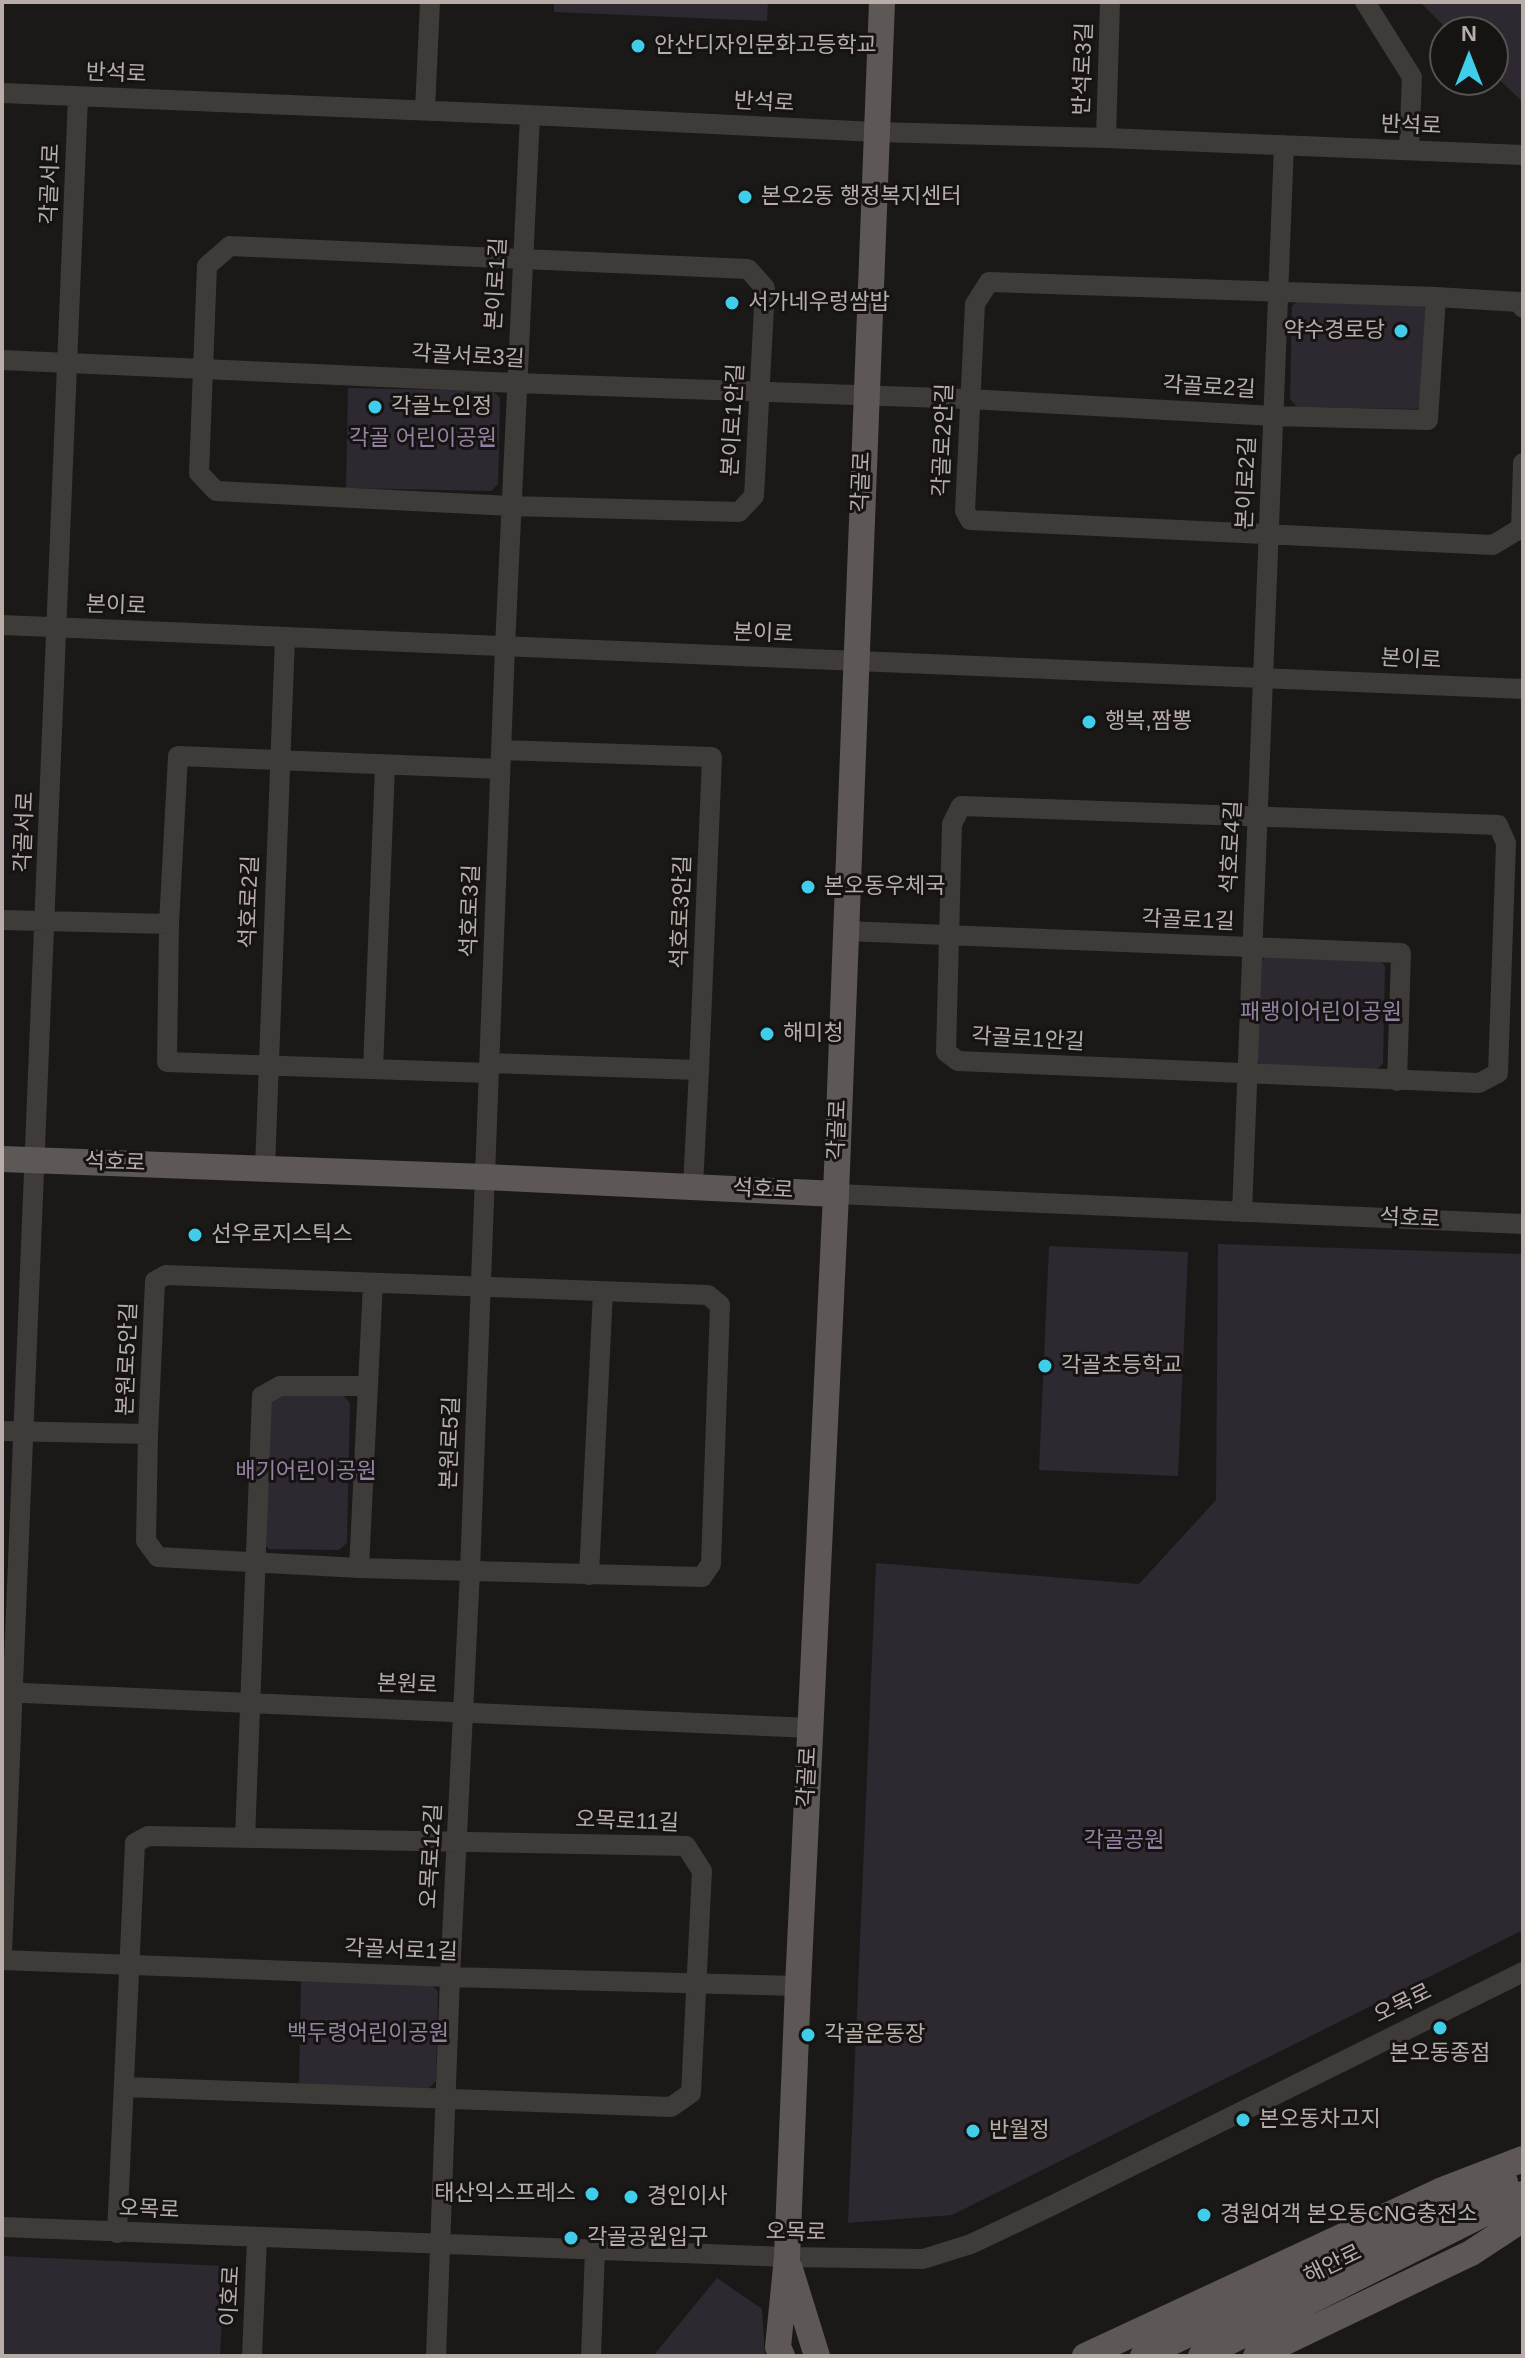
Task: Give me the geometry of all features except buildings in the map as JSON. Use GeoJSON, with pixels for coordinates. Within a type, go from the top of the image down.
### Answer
{"type":"FeatureCollection","features":[{"type":"Feature","properties":{"kind":"main road","name":"각골로"},"geometry":{"type":"LineString","coordinates":[[779,2353],[787,2257],[836,1194],[882,2]]}},
{"type":"Feature","properties":{"kind":"main road","name":"석호로"},"geometry":{"type":"LineString","coordinates":[[2,1159],[836,1194]]}},
{"type":"Feature","properties":{"kind":"main road"},"geometry":{"type":"LineString","coordinates":[[1085,2356],[1440,2191],[1523,2159]]}},
{"type":"Feature","properties":{"kind":"main road","name":"해안로"},"geometry":{"type":"LineString","coordinates":[[1143,2356],[1523,2174]]}},
{"type":"Feature","properties":{"kind":"main road","name":"해안로"},"geometry":{"type":"LineString","coordinates":[[1201,2356],[1523,2194]]}},
{"type":"Feature","properties":{"kind":"main road"},"geometry":{"type":"LineString","coordinates":[[1256,2356],[1471,2253],[1523,2219]]}},
{"type":"Feature","properties":{"kind":"main road","name":"각골로"},"geometry":{"type":"LineString","coordinates":[[787,2257],[817,2356]]}},
{"type":"Feature","properties":{"kind":"street"},"geometry":{"type":"LineString","coordinates":[[425,110],[430,2]]}},
{"type":"Feature","properties":{"kind":"street","name":"반석로3길"},"geometry":{"type":"LineString","coordinates":[[1106,138],[1110,2]]}},
{"type":"Feature","properties":{"kind":"street"},"geometry":{"type":"LineString","coordinates":[[1365,2],[1412,77],[1409,150]]}},
{"type":"Feature","properties":{"kind":"street","name":"반석로"},"geometry":{"type":"LineString","coordinates":[[2,93],[875,132],[1523,155]]}},
{"type":"Feature","properties":{"kind":"street","name":"각골서로"},"geometry":{"type":"LineString","coordinates":[[2,1953],[7,1692],[24,1432],[78,97]]}},
{"type":"Feature","properties":{"kind":"street","name":"본이로1길"},"geometry":{"type":"LineString","coordinates":[[505,647],[530,115]]}},
{"type":"Feature","properties":{"kind":"street","name":"본이로2길"},"geometry":{"type":"LineString","coordinates":[[1264,677],[1284,145]]}},
{"type":"Feature","properties":{"kind":"street","name":"본이로1안길"},"geometry":{"type":"LineString","coordinates":[[230,246],[748,269],[765,288],[754,496],[739,512],[511,506],[216,491],[199,473],[204,369],[207,266],[230,246]]}},
{"type":"Feature","properties":{"kind":"street","name":"각골로2안길"},"geometry":{"type":"LineString","coordinates":[[1523,308],[1519,302],[1436,297],[989,282],[975,304],[965,511],[970,520],[1493,545],[1521,528],[1523,463]]}},
{"type":"Feature","properties":{"kind":"street","name":"각골로2길"},"geometry":{"type":"LineString","coordinates":[[865,395],[1273,416],[1428,420],[1436,297]]}},
{"type":"Feature","properties":{"kind":"street","name":"각골서로3길"},"geometry":{"type":"LineString","coordinates":[[2,360],[865,395]]}},
{"type":"Feature","properties":{"kind":"street","name":"본이로"},"geometry":{"type":"LineString","coordinates":[[2,625],[1523,689]]}},
{"type":"Feature","properties":{"kind":"street","name":"석호로2길"},"geometry":{"type":"LineString","coordinates":[[265,1168],[285,637]]}},
{"type":"Feature","properties":{"kind":"street","name":"석호로3길"},"geometry":{"type":"LineString","coordinates":[[485,1177],[505,647]]}},
{"type":"Feature","properties":{"kind":"street","name":"석호로4길"},"geometry":{"type":"LineString","coordinates":[[1242,1212],[1264,677]]}},
{"type":"Feature","properties":{"kind":"street","name":"석호로3안길"},"geometry":{"type":"LineString","coordinates":[[178,756],[280,760],[385,766],[500,760],[712,757],[699,1070],[373,1069],[167,1062],[169,924],[178,756]]}},
{"type":"Feature","properties":{"kind":"street"},"geometry":{"type":"LineString","coordinates":[[373,1069],[385,766]]}},
{"type":"Feature","properties":{"kind":"street","name":"각골로1안길"},"geometry":{"type":"LineString","coordinates":[[961,806],[1257,815],[1498,825],[1506,843],[1513,956],[1498,1073],[1479,1083],[1397,1081],[958,1061],[946,1052],[952,824],[961,806]]}},
{"type":"Feature","properties":{"kind":"street"},"geometry":{"type":"LineString","coordinates":[[2,920],[169,924]]}},
{"type":"Feature","properties":{"kind":"street","name":"각골로1길"},"geometry":{"type":"LineString","coordinates":[[845,931],[1401,953],[1397,1081]]}},
{"type":"Feature","properties":{"kind":"street"},"geometry":{"type":"LineString","coordinates":[[693,1186],[699,1070]]}},
{"type":"Feature","properties":{"kind":"street","name":"본원로5길"},"geometry":{"type":"LineString","coordinates":[[463,1711],[485,1177]]}},
{"type":"Feature","properties":{"kind":"street","name":"석호로"},"geometry":{"type":"LineString","coordinates":[[836,1194],[1523,1224]]}},
{"type":"Feature","properties":{"kind":"street","name":"본원로5안길"},"geometry":{"type":"LineString","coordinates":[[166,1275],[481,1287],[708,1295],[720,1305],[711,1564],[702,1577],[359,1568],[158,1557],[146,1541],[155,1281],[166,1275]]}},
{"type":"Feature","properties":{"kind":"street"},"geometry":{"type":"LineString","coordinates":[[359,1568],[373,1283]]}},
{"type":"Feature","properties":{"kind":"street"},"geometry":{"type":"LineString","coordinates":[[589,1575],[603,1292]]}},
{"type":"Feature","properties":{"kind":"street"},"geometry":{"type":"LineString","coordinates":[[245,1838],[262,1396],[280,1386],[368,1386]]}},
{"type":"Feature","properties":{"kind":"street"},"geometry":{"type":"LineString","coordinates":[[2,1431],[148,1434]]}},
{"type":"Feature","properties":{"kind":"street","name":"본원로"},"geometry":{"type":"LineString","coordinates":[[7,1692],[810,1728]]}},
{"type":"Feature","properties":{"kind":"street","name":"오목로12길"},"geometry":{"type":"LineString","coordinates":[[440,2244],[463,1711]]}},
{"type":"Feature","properties":{"kind":"street","name":"오목로11길"},"geometry":{"type":"LineString","coordinates":[[117,2233],[135,1843],[148,1836],[686,1846],[702,1871],[691,2093],[671,2107],[126,2087]]}},
{"type":"Feature","properties":{"kind":"street","name":"각골서로1길"},"geometry":{"type":"LineString","coordinates":[[2,1960],[798,1986]]}},
{"type":"Feature","properties":{"kind":"street","name":"오목로"},"geometry":{"type":"LineString","coordinates":[[2,2227],[787,2257],[923,2259],[971,2244],[1523,1972]]}},
{"type":"Feature","properties":{"kind":"street","name":"이호로"},"geometry":{"type":"LineString","coordinates":[[252,2356],[257,2238]]}},
{"type":"Feature","properties":{"kind":"street"},"geometry":{"type":"LineString","coordinates":[[436,2356],[440,2244]]}},
{"type":"Feature","properties":{"kind":"street"},"geometry":{"type":"LineString","coordinates":[[591,2356],[595,2250]]}},
{"type":"Feature","properties":{"kind":"green space"},"geometry":{"type":"Polygon","coordinates":[[[554,2],[768,2],[767,21],[554,12],[554,2]]]}},
{"type":"Feature","properties":{"kind":"green space"},"geometry":{"type":"Polygon","coordinates":[[[1420,2],[1523,2],[1523,102],[1509,89],[1509,16],[1434,16],[1420,2]]]}},
{"type":"Feature","properties":{"kind":"green space"},"geometry":{"type":"Polygon","coordinates":[[[1299,300],[1419,302],[1426,309],[1424,402],[1417,409],[1297,407],[1290,399],[1292,306],[1299,300]]]}},
{"type":"Feature","properties":{"kind":"green space","name":"각골 어린이공원"},"geometry":{"type":"Polygon","coordinates":[[[348,388],[493,391],[500,398],[498,484],[491,491],[346,488],[348,388]]]}},
{"type":"Feature","properties":{"kind":"green space","name":"패랭이어린이공원"},"geometry":{"type":"Polygon","coordinates":[[[1266,956],[1378,958],[1385,966],[1383,1064],[1376,1070],[1264,1068],[1257,1061],[1259,963],[1266,956]]]}},
{"type":"Feature","properties":{"kind":"green space","name":"각골공원"},"geometry":{"type":"Polygon","coordinates":[[[1218,1244],[1523,1254],[1523,1930],[952,2215],[848,2223],[876,1563],[1139,1584],[1216,1500],[1218,1244]]]}},
{"type":"Feature","properties":{"kind":"green space"},"geometry":{"type":"Polygon","coordinates":[[[1049,1246],[1188,1252],[1178,1476],[1039,1470],[1049,1246]]]}},
{"type":"Feature","properties":{"kind":"green space","name":"배기어린이공원"},"geometry":{"type":"Polygon","coordinates":[[[272,1394],[343,1395],[350,1403],[347,1543],[339,1550],[269,1549],[262,1541],[272,1394]]]}},
{"type":"Feature","properties":{"kind":"green space","name":"백두령어린이공원"},"geometry":{"type":"Polygon","coordinates":[[[301,1981],[431,1984],[438,1991],[436,2081],[429,2088],[299,2085],[301,1981]]]}},
{"type":"Feature","properties":{"kind":"green space"},"geometry":{"type":"Polygon","coordinates":[[[2,2256],[225,2266],[220,2356],[2,2356],[2,2256]]]}},
{"type":"Feature","properties":{"kind":"green space"},"geometry":{"type":"Polygon","coordinates":[[[717,2278],[762,2309],[765,2356],[653,2356],[717,2278]]]}},
{"type":"Feature","properties":{"kind":"place","name":"안산디자인문화고등학교"},"geometry":{"type":"Point","coordinates":[638,46]}},
{"type":"Feature","properties":{"kind":"place","name":"본오2동 행정복지센터"},"geometry":{"type":"Point","coordinates":[745,197]}},
{"type":"Feature","properties":{"kind":"place","name":"서가네우렁쌈밥"},"geometry":{"type":"Point","coordinates":[732,303]}},
{"type":"Feature","properties":{"kind":"place","name":"약수경로당"},"geometry":{"type":"Point","coordinates":[1401,331]}},
{"type":"Feature","properties":{"kind":"place","name":"각골노인정"},"geometry":{"type":"Point","coordinates":[375,407]}},
{"type":"Feature","properties":{"kind":"place","name":"행복,짬뽕"},"geometry":{"type":"Point","coordinates":[1089,722]}},
{"type":"Feature","properties":{"kind":"place","name":"본오동우체국"},"geometry":{"type":"Point","coordinates":[808,887]}},
{"type":"Feature","properties":{"kind":"place","name":"해미청"},"geometry":{"type":"Point","coordinates":[767,1034]}},
{"type":"Feature","properties":{"kind":"place","name":"선우로지스틱스"},"geometry":{"type":"Point","coordinates":[195,1235]}},
{"type":"Feature","properties":{"kind":"place","name":"각골초등학교"},"geometry":{"type":"Point","coordinates":[1045,1366]}},
{"type":"Feature","properties":{"kind":"place","name":"본오동종점"},"geometry":{"type":"Point","coordinates":[1440,2028]}},
{"type":"Feature","properties":{"kind":"place","name":"각골운동장"},"geometry":{"type":"Point","coordinates":[808,2035]}},
{"type":"Feature","properties":{"kind":"place","name":"본오동차고지"},"geometry":{"type":"Point","coordinates":[1243,2120]}},
{"type":"Feature","properties":{"kind":"place","name":"반월정"},"geometry":{"type":"Point","coordinates":[973,2131]}},
{"type":"Feature","properties":{"kind":"place","name":"태산익스프레스"},"geometry":{"type":"Point","coordinates":[592,2194]}},
{"type":"Feature","properties":{"kind":"place","name":"경인이사"},"geometry":{"type":"Point","coordinates":[631,2197]}},
{"type":"Feature","properties":{"kind":"place","name":"경원여객 본오동CNG충전소"},"geometry":{"type":"Point","coordinates":[1204,2215]}},
{"type":"Feature","properties":{"kind":"place","name":"각골공원입구"},"geometry":{"type":"Point","coordinates":[571,2238]}}]}
